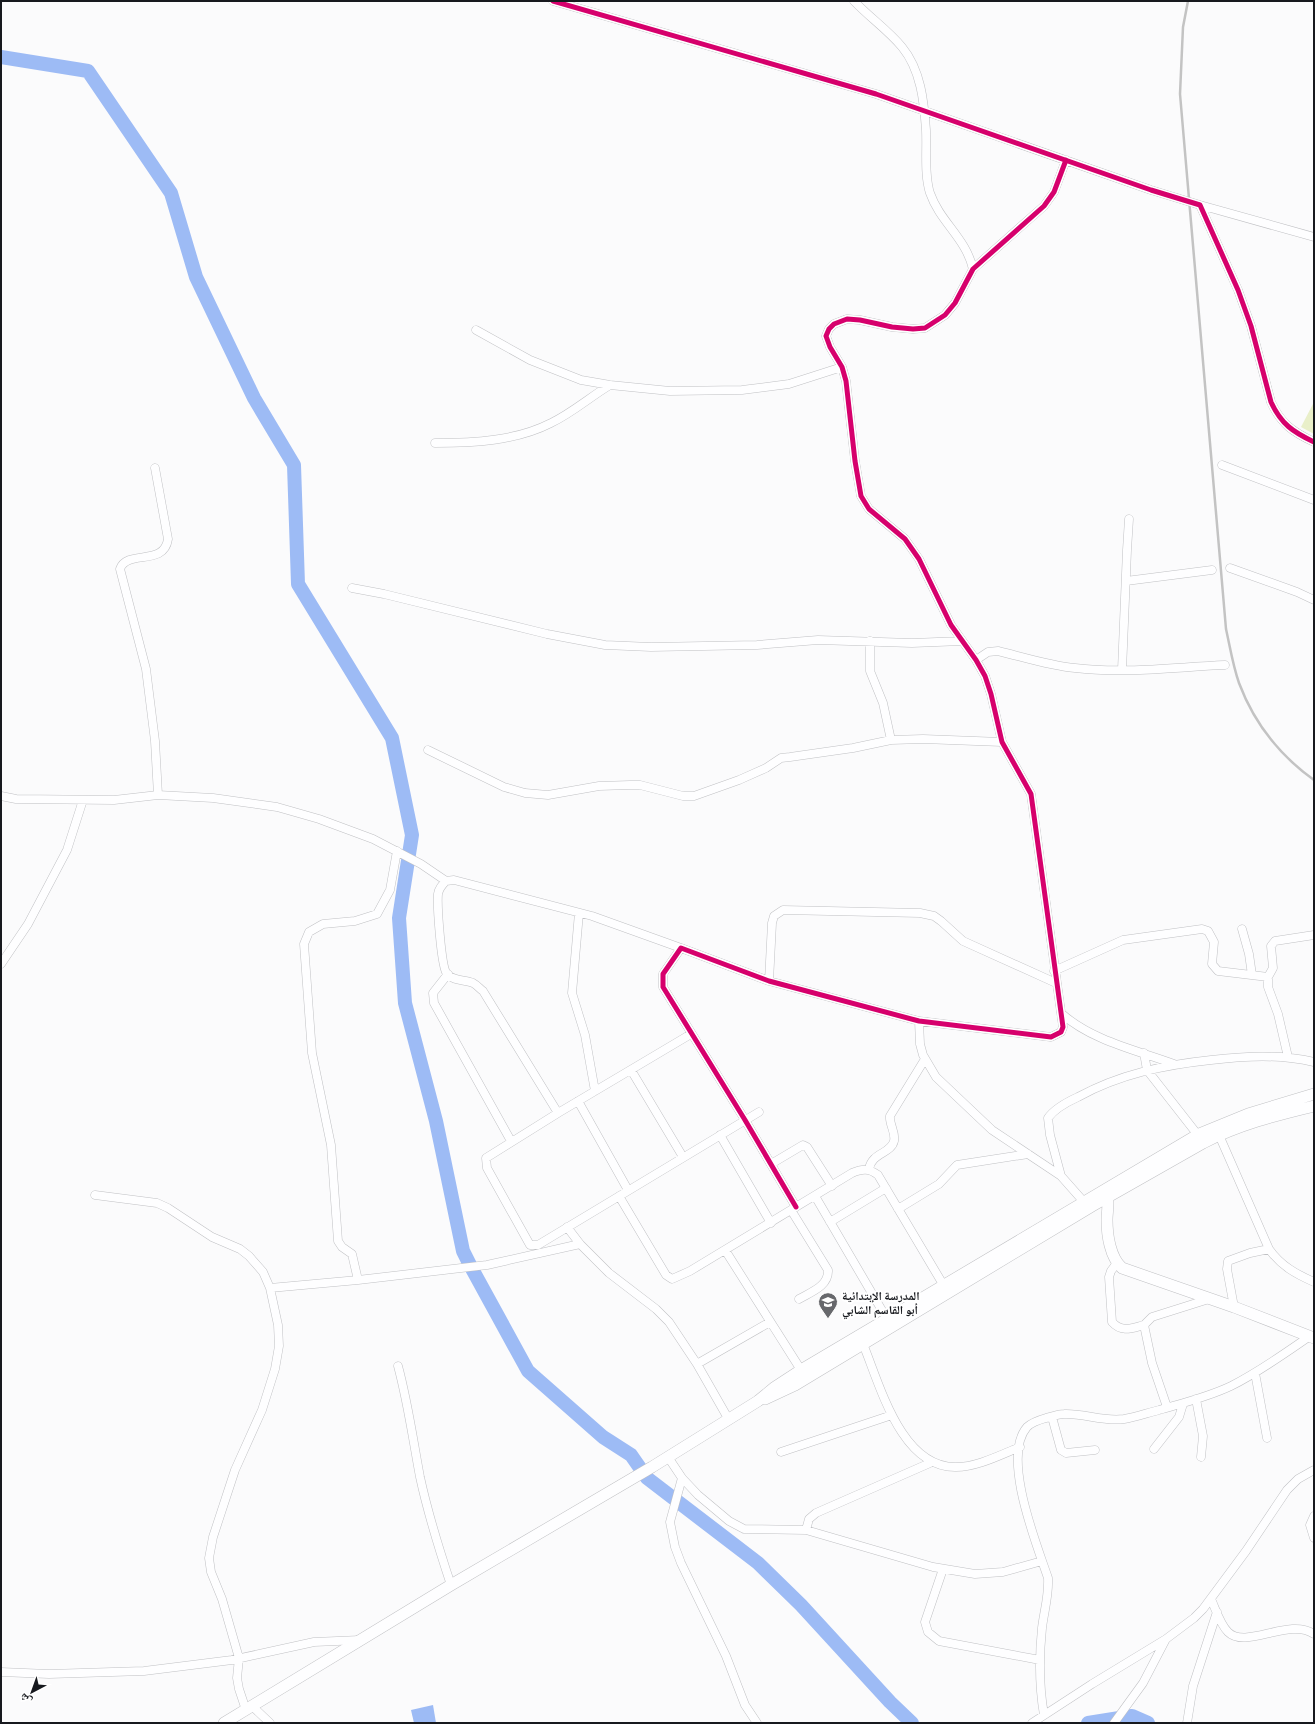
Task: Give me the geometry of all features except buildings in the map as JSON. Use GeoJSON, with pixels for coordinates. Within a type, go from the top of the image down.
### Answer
{"type":"FeatureCollection","features":[{"type":"Feature","properties":{"kind":"main road"},"geometry":{"type":"LineString","coordinates":[[224,1723],[451,1585],[633,1479],[758,1401],[775,1387],[801,1370],[944,1286],[1201,1139],[1248,1114],[1314,1094]]}},
{"type":"Feature","properties":{"kind":"main road"},"geometry":{"type":"LineString","coordinates":[[1201,1139],[1219,1135],[1252,1122],[1314,1106]]}},
{"type":"Feature","properties":{"kind":"main road"},"geometry":{"type":"LineString","coordinates":[[1107,1193],[1107,1222],[1112,1253],[1117,1263],[1131,1272],[1234,1307],[1312,1337]]}},
{"type":"Feature","properties":{"kind":"main road"},"geometry":{"type":"LineString","coordinates":[[1088,1203],[1107,1222]]}},
{"type":"Feature","properties":{"kind":"main road"},"geometry":{"type":"LineString","coordinates":[[758,1401],[778,1394],[863,1344],[1088,1203]]}},
{"type":"Feature","properties":{"kind":"street"},"geometry":{"type":"LineString","coordinates":[[553,1],[644,29],[876,94],[1151,190],[1314,237]]}},
{"type":"Feature","properties":{"kind":"street"},"geometry":{"type":"LineString","coordinates":[[854,1],[902,47],[918,75],[925,110],[930,192],[936,206],[962,241],[970,256],[973,269]]}},
{"type":"Feature","properties":{"kind":"street"},"geometry":{"type":"LineString","coordinates":[[558,1113],[483,991],[475,984],[456,979],[448,974],[444,967],[441,950],[438,895],[441,886],[446,881],[454,880],[592,916],[769,981],[919,1021],[1051,1037],[1061,1032],[1063,1027],[1062,1014],[1054,971],[1050,924],[1031,794],[1002,742],[991,694],[976,660],[951,625],[919,559],[905,539],[869,509],[861,496],[855,461],[846,381],[842,367],[830,347],[826,336],[829,329],[834,324],[847,319],[913,329],[925,328],[945,315],[955,303],[973,269],[1044,206],[1054,192],[1066,160]]}},
{"type":"Feature","properties":{"kind":"street"},"geometry":{"type":"LineString","coordinates":[[1200,205],[1241,298],[1251,326],[1273,407],[1282,422],[1294,432],[1314,442]]}},
{"type":"Feature","properties":{"kind":"street"},"geometry":{"type":"LineString","coordinates":[[476,330],[530,360],[581,380],[610,385],[670,391],[742,390],[789,384],[842,367]]}},
{"type":"Feature","properties":{"kind":"street"},"geometry":{"type":"LineString","coordinates":[[435,443],[462,443],[528,433],[551,423],[610,385]]}},
{"type":"Feature","properties":{"kind":"street"},"geometry":{"type":"LineString","coordinates":[[1222,465],[1314,500]]}},
{"type":"Feature","properties":{"kind":"street"},"geometry":{"type":"LineString","coordinates":[[155,468],[168,539],[167,544],[159,553],[127,561],[120,569],[146,669],[155,741],[158,795]]}},
{"type":"Feature","properties":{"kind":"street"},"geometry":{"type":"LineString","coordinates":[[1122,670],[1129,519]]}},
{"type":"Feature","properties":{"kind":"street"},"geometry":{"type":"LineString","coordinates":[[1230,568],[1297,592],[1314,600]]}},
{"type":"Feature","properties":{"kind":"street"},"geometry":{"type":"LineString","coordinates":[[1126,581],[1212,570]]}},
{"type":"Feature","properties":{"kind":"street"},"geometry":{"type":"LineString","coordinates":[[352,588],[384,594],[547,634],[605,645],[651,647],[757,645],[818,640],[912,642],[962,641]]}},
{"type":"Feature","properties":{"kind":"street"},"geometry":{"type":"LineString","coordinates":[[870,640],[870,671],[882,703],[891,740]]}},
{"type":"Feature","properties":{"kind":"street"},"geometry":{"type":"LineString","coordinates":[[976,660],[988,652],[998,652],[1074,668],[1122,670],[1226,664]]}},
{"type":"Feature","properties":{"kind":"street"},"geometry":{"type":"LineString","coordinates":[[428,750],[485,779],[504,787],[525,793],[548,795],[599,786],[640,785],[683,796],[694,796],[750,776],[781,758],[852,748],[891,740],[923,739],[1002,742]]}},
{"type":"Feature","properties":{"kind":"street"},"geometry":{"type":"LineString","coordinates":[[1,796],[16,799],[114,800],[158,795],[213,798],[277,807],[319,819],[373,839],[397,851],[446,881]]}},
{"type":"Feature","properties":{"kind":"street"},"geometry":{"type":"LineString","coordinates":[[1,964],[28,924],[67,850],[83,800]]}},
{"type":"Feature","properties":{"kind":"street"},"geometry":{"type":"LineString","coordinates":[[358,1280],[352,1254],[342,1247],[338,1241],[331,1145],[312,1053],[304,944],[309,932],[323,924],[355,921],[377,914],[390,890],[397,851]]}},
{"type":"Feature","properties":{"kind":"street"},"geometry":{"type":"LineString","coordinates":[[769,981],[772,923],[774,916],[783,910],[920,913],[934,916],[941,920],[963,941],[1056,983]]}},
{"type":"Feature","properties":{"kind":"street"},"geometry":{"type":"LineString","coordinates":[[579,913],[572,993],[585,1035],[595,1091]]}},
{"type":"Feature","properties":{"kind":"street"},"geometry":{"type":"LineString","coordinates":[[1054,971],[1123,940],[1202,929],[1208,931],[1214,942],[1212,964],[1214,968],[1226,973],[1268,977]]}},
{"type":"Feature","properties":{"kind":"street"},"geometry":{"type":"LineString","coordinates":[[1242,930],[1249,954],[1252,975]]}},
{"type":"Feature","properties":{"kind":"street"},"geometry":{"type":"LineString","coordinates":[[1288,1058],[1278,1014],[1268,987],[1268,977],[1273,968],[1271,946],[1272,943],[1314,935]]}},
{"type":"Feature","properties":{"kind":"street"},"geometry":{"type":"LineString","coordinates":[[681,948],[666,968],[662,981],[666,995],[692,1034],[771,1164],[828,1270],[829,1276],[825,1283],[799,1299]]}},
{"type":"Feature","properties":{"kind":"street"},"geometry":{"type":"LineString","coordinates":[[448,974],[436,986],[433,993],[434,1003],[511,1141]]}},
{"type":"Feature","properties":{"kind":"street"},"geometry":{"type":"LineString","coordinates":[[1062,1014],[1074,1024],[1101,1038],[1174,1064]]}},
{"type":"Feature","properties":{"kind":"street"},"geometry":{"type":"LineString","coordinates":[[919,1021],[920,1044],[925,1059],[936,1077],[968,1109],[992,1130],[1061,1176],[1088,1203]]}},
{"type":"Feature","properties":{"kind":"street"},"geometry":{"type":"LineString","coordinates":[[692,1034],[511,1141],[487,1157],[485,1162],[528,1243],[531,1246],[536,1246],[759,1112]]}},
{"type":"Feature","properties":{"kind":"street"},"geometry":{"type":"LineString","coordinates":[[1144,1053],[1147,1070],[1201,1139]]}},
{"type":"Feature","properties":{"kind":"street"},"geometry":{"type":"LineString","coordinates":[[1061,1176],[1047,1123],[1051,1113],[1075,1098],[1110,1081],[1174,1064],[1258,1055],[1314,1062]]}},
{"type":"Feature","properties":{"kind":"street"},"geometry":{"type":"LineString","coordinates":[[869,1170],[871,1161],[893,1144],[894,1139],[890,1116],[925,1059]]}},
{"type":"Feature","properties":{"kind":"street"},"geometry":{"type":"LineString","coordinates":[[631,1070],[683,1157]]}},
{"type":"Feature","properties":{"kind":"street"},"geometry":{"type":"LineString","coordinates":[[578,1101],[628,1190]]}},
{"type":"Feature","properties":{"kind":"street"},"geometry":{"type":"LineString","coordinates":[[720,1135],[771,1223]]}},
{"type":"Feature","properties":{"kind":"street"},"geometry":{"type":"LineString","coordinates":[[1219,1135],[1269,1250],[1275,1258],[1288,1269],[1314,1282]]}},
{"type":"Feature","properties":{"kind":"street"},"geometry":{"type":"LineString","coordinates":[[771,1164],[803,1146],[807,1147],[832,1186]]}},
{"type":"Feature","properties":{"kind":"street"},"geometry":{"type":"LineString","coordinates":[[898,1209],[939,1184],[957,1165],[1028,1154]]}},
{"type":"Feature","properties":{"kind":"street"},"geometry":{"type":"LineString","coordinates":[[619,1196],[669,1278],[675,1279],[860,1170],[869,1170],[878,1175],[944,1286]]}},
{"type":"Feature","properties":{"kind":"street"},"geometry":{"type":"LineString","coordinates":[[830,1222],[886,1188]]}},
{"type":"Feature","properties":{"kind":"street"},"geometry":{"type":"LineString","coordinates":[[95,1195],[157,1203],[168,1208],[212,1237],[240,1249],[249,1256],[263,1272],[270,1288],[278,1325],[279,1346],[271,1388],[235,1470],[209,1549],[211,1572],[222,1600],[239,1658],[238,1684],[241,1698],[249,1708],[270,1723]]}},
{"type":"Feature","properties":{"kind":"street"},"geometry":{"type":"LineString","coordinates":[[815,1196],[887,1319]]}},
{"type":"Feature","properties":{"kind":"street"},"geometry":{"type":"LineString","coordinates":[[567,1227],[580,1244],[609,1273],[656,1309],[669,1322],[697,1364],[728,1420]]}},
{"type":"Feature","properties":{"kind":"street"},"geometry":{"type":"LineString","coordinates":[[270,1288],[358,1280],[487,1265],[580,1244]]}},
{"type":"Feature","properties":{"kind":"street"},"geometry":{"type":"LineString","coordinates":[[725,1250],[801,1370]]}},
{"type":"Feature","properties":{"kind":"street"},"geometry":{"type":"LineString","coordinates":[[1234,1307],[1227,1269],[1228,1261],[1250,1253],[1269,1250]]}},
{"type":"Feature","properties":{"kind":"street"},"geometry":{"type":"LineString","coordinates":[[1117,1263],[1111,1271],[1109,1277],[1112,1322],[1116,1327],[1125,1330],[1144,1325],[1152,1317],[1209,1299]]}},
{"type":"Feature","properties":{"kind":"street"},"geometry":{"type":"LineString","coordinates":[[697,1364],[770,1322]]}},
{"type":"Feature","properties":{"kind":"street"},"geometry":{"type":"LineString","coordinates":[[1144,1325],[1152,1363],[1167,1407]]}},
{"type":"Feature","properties":{"kind":"street"},"geometry":{"type":"LineString","coordinates":[[1044,1715],[1039,1681],[1042,1626],[1048,1590],[1048,1578],[1022,1496],[1017,1472],[1022,1436],[1028,1427],[1035,1421],[1062,1414],[1076,1414],[1111,1420],[1124,1419],[1196,1400],[1229,1387],[1255,1373],[1312,1337]]}},
{"type":"Feature","properties":{"kind":"street"},"geometry":{"type":"LineString","coordinates":[[863,1344],[892,1415],[904,1437],[930,1462],[944,1467],[958,1467],[977,1463],[1020,1448]]}},
{"type":"Feature","properties":{"kind":"street"},"geometry":{"type":"LineString","coordinates":[[398,1366],[407,1399],[420,1476],[431,1526],[451,1585]]}},
{"type":"Feature","properties":{"kind":"street"},"geometry":{"type":"LineString","coordinates":[[1255,1373],[1267,1438]]}},
{"type":"Feature","properties":{"kind":"street"},"geometry":{"type":"LineString","coordinates":[[1196,1400],[1203,1436],[1200,1457]]}},
{"type":"Feature","properties":{"kind":"street"},"geometry":{"type":"LineString","coordinates":[[1154,1449],[1179,1417],[1183,1404]]}},
{"type":"Feature","properties":{"kind":"street"},"geometry":{"type":"LineString","coordinates":[[781,1452],[892,1415]]}},
{"type":"Feature","properties":{"kind":"street"},"geometry":{"type":"LineString","coordinates":[[1052,1417],[1061,1450],[1066,1453],[1095,1450]]}},
{"type":"Feature","properties":{"kind":"street"},"geometry":{"type":"LineString","coordinates":[[668,1457],[682,1478],[698,1495],[729,1521],[744,1529],[806,1530],[894,1557],[942,1569],[975,1574],[1003,1572],[1042,1561]]}},
{"type":"Feature","properties":{"kind":"street"},"geometry":{"type":"LineString","coordinates":[[806,1530],[810,1519],[816,1513],[930,1462]]}},
{"type":"Feature","properties":{"kind":"street"},"geometry":{"type":"LineString","coordinates":[[1032,1723],[1166,1640],[1194,1618],[1211,1599],[1246,1551],[1282,1495],[1298,1479],[1314,1470]]}},
{"type":"Feature","properties":{"kind":"street"},"geometry":{"type":"LineString","coordinates":[[682,1478],[670,1522],[675,1547],[726,1656],[745,1705],[756,1723]]}},
{"type":"Feature","properties":{"kind":"street"},"geometry":{"type":"LineString","coordinates":[[1314,1516],[1310,1525],[1314,1538]]}},
{"type":"Feature","properties":{"kind":"street"},"geometry":{"type":"LineString","coordinates":[[942,1569],[925,1622],[926,1628],[932,1636],[939,1640],[959,1646],[1040,1660]]}},
{"type":"Feature","properties":{"kind":"street"},"geometry":{"type":"LineString","coordinates":[[1211,1599],[1227,1631],[1233,1636],[1247,1637],[1291,1628],[1302,1629],[1314,1634]]}},
{"type":"Feature","properties":{"kind":"street"},"geometry":{"type":"LineString","coordinates":[[1187,1723],[1193,1686],[1217,1612]]}},
{"type":"Feature","properties":{"kind":"street"},"geometry":{"type":"LineString","coordinates":[[1,1672],[49,1674],[144,1671],[239,1658],[314,1642],[363,1639]]}},
{"type":"Feature","properties":{"kind":"street"},"geometry":{"type":"LineString","coordinates":[[1114,1723],[1140,1688],[1166,1640]]}},
{"type":"Feature","properties":{"kind":"green space"},"geometry":{"type":"Polygon","coordinates":[[[1314,402],[1314,434],[1301,427],[1314,402]]]}},
{"type":"Feature","properties":{"kind":"water"},"geometry":{"type":"Polygon","coordinates":[[[433,1705],[436,1723],[414,1723],[411,1710],[433,1705]]]}},
{"type":"Feature","properties":{"kind":"waterway"},"geometry":{"type":"LineString","coordinates":[[1,57],[88,71],[171,193],[196,277],[254,398],[294,465],[298,584],[392,738],[412,835],[399,918],[405,1003],[436,1121],[463,1251],[471,1267],[528,1371],[603,1437],[631,1455],[647,1478],[758,1563],[801,1605],[890,1702],[912,1723]]}},
{"type":"Feature","properties":{"kind":"waterway"},"geometry":{"type":"LineString","coordinates":[[1088,1723],[1132,1716],[1148,1723]]}},
{"type":"Feature","properties":{"kind":"railway"},"geometry":{"type":"LineString","coordinates":[[1188,1],[1183,27],[1180,94],[1226,629],[1237,677],[1252,712],[1260,725],[1279,749],[1314,780]]}},
{"type":"Feature","properties":{"kind":"cycle path"},"geometry":{"type":"LineString","coordinates":[[553,1],[876,94],[1151,190],[1200,205],[1238,290],[1251,326],[1271,402],[1283,422],[1300,435],[1314,442]]}},
{"type":"Feature","properties":{"kind":"cycle path"},"geometry":{"type":"LineString","coordinates":[[796,1207],[745,1120],[663,987],[663,974],[681,948],[769,981],[919,1021],[1051,1037],[1061,1032],[1063,1027],[1031,794],[1002,742],[991,694],[985,676],[976,660],[951,625],[919,559],[905,539],[869,509],[861,496],[855,461],[846,381],[842,367],[830,347],[826,336],[829,329],[834,324],[847,319],[913,329],[925,328],[945,315],[955,303],[973,269],[1044,206],[1054,192],[1066,160]]}},
{"type":"Feature","properties":{"kind":"place","name":"المدرسة الإبتدائية أبو القاسم الشابي"},"geometry":{"type":"Point","coordinates":[828,1319]}}]}
